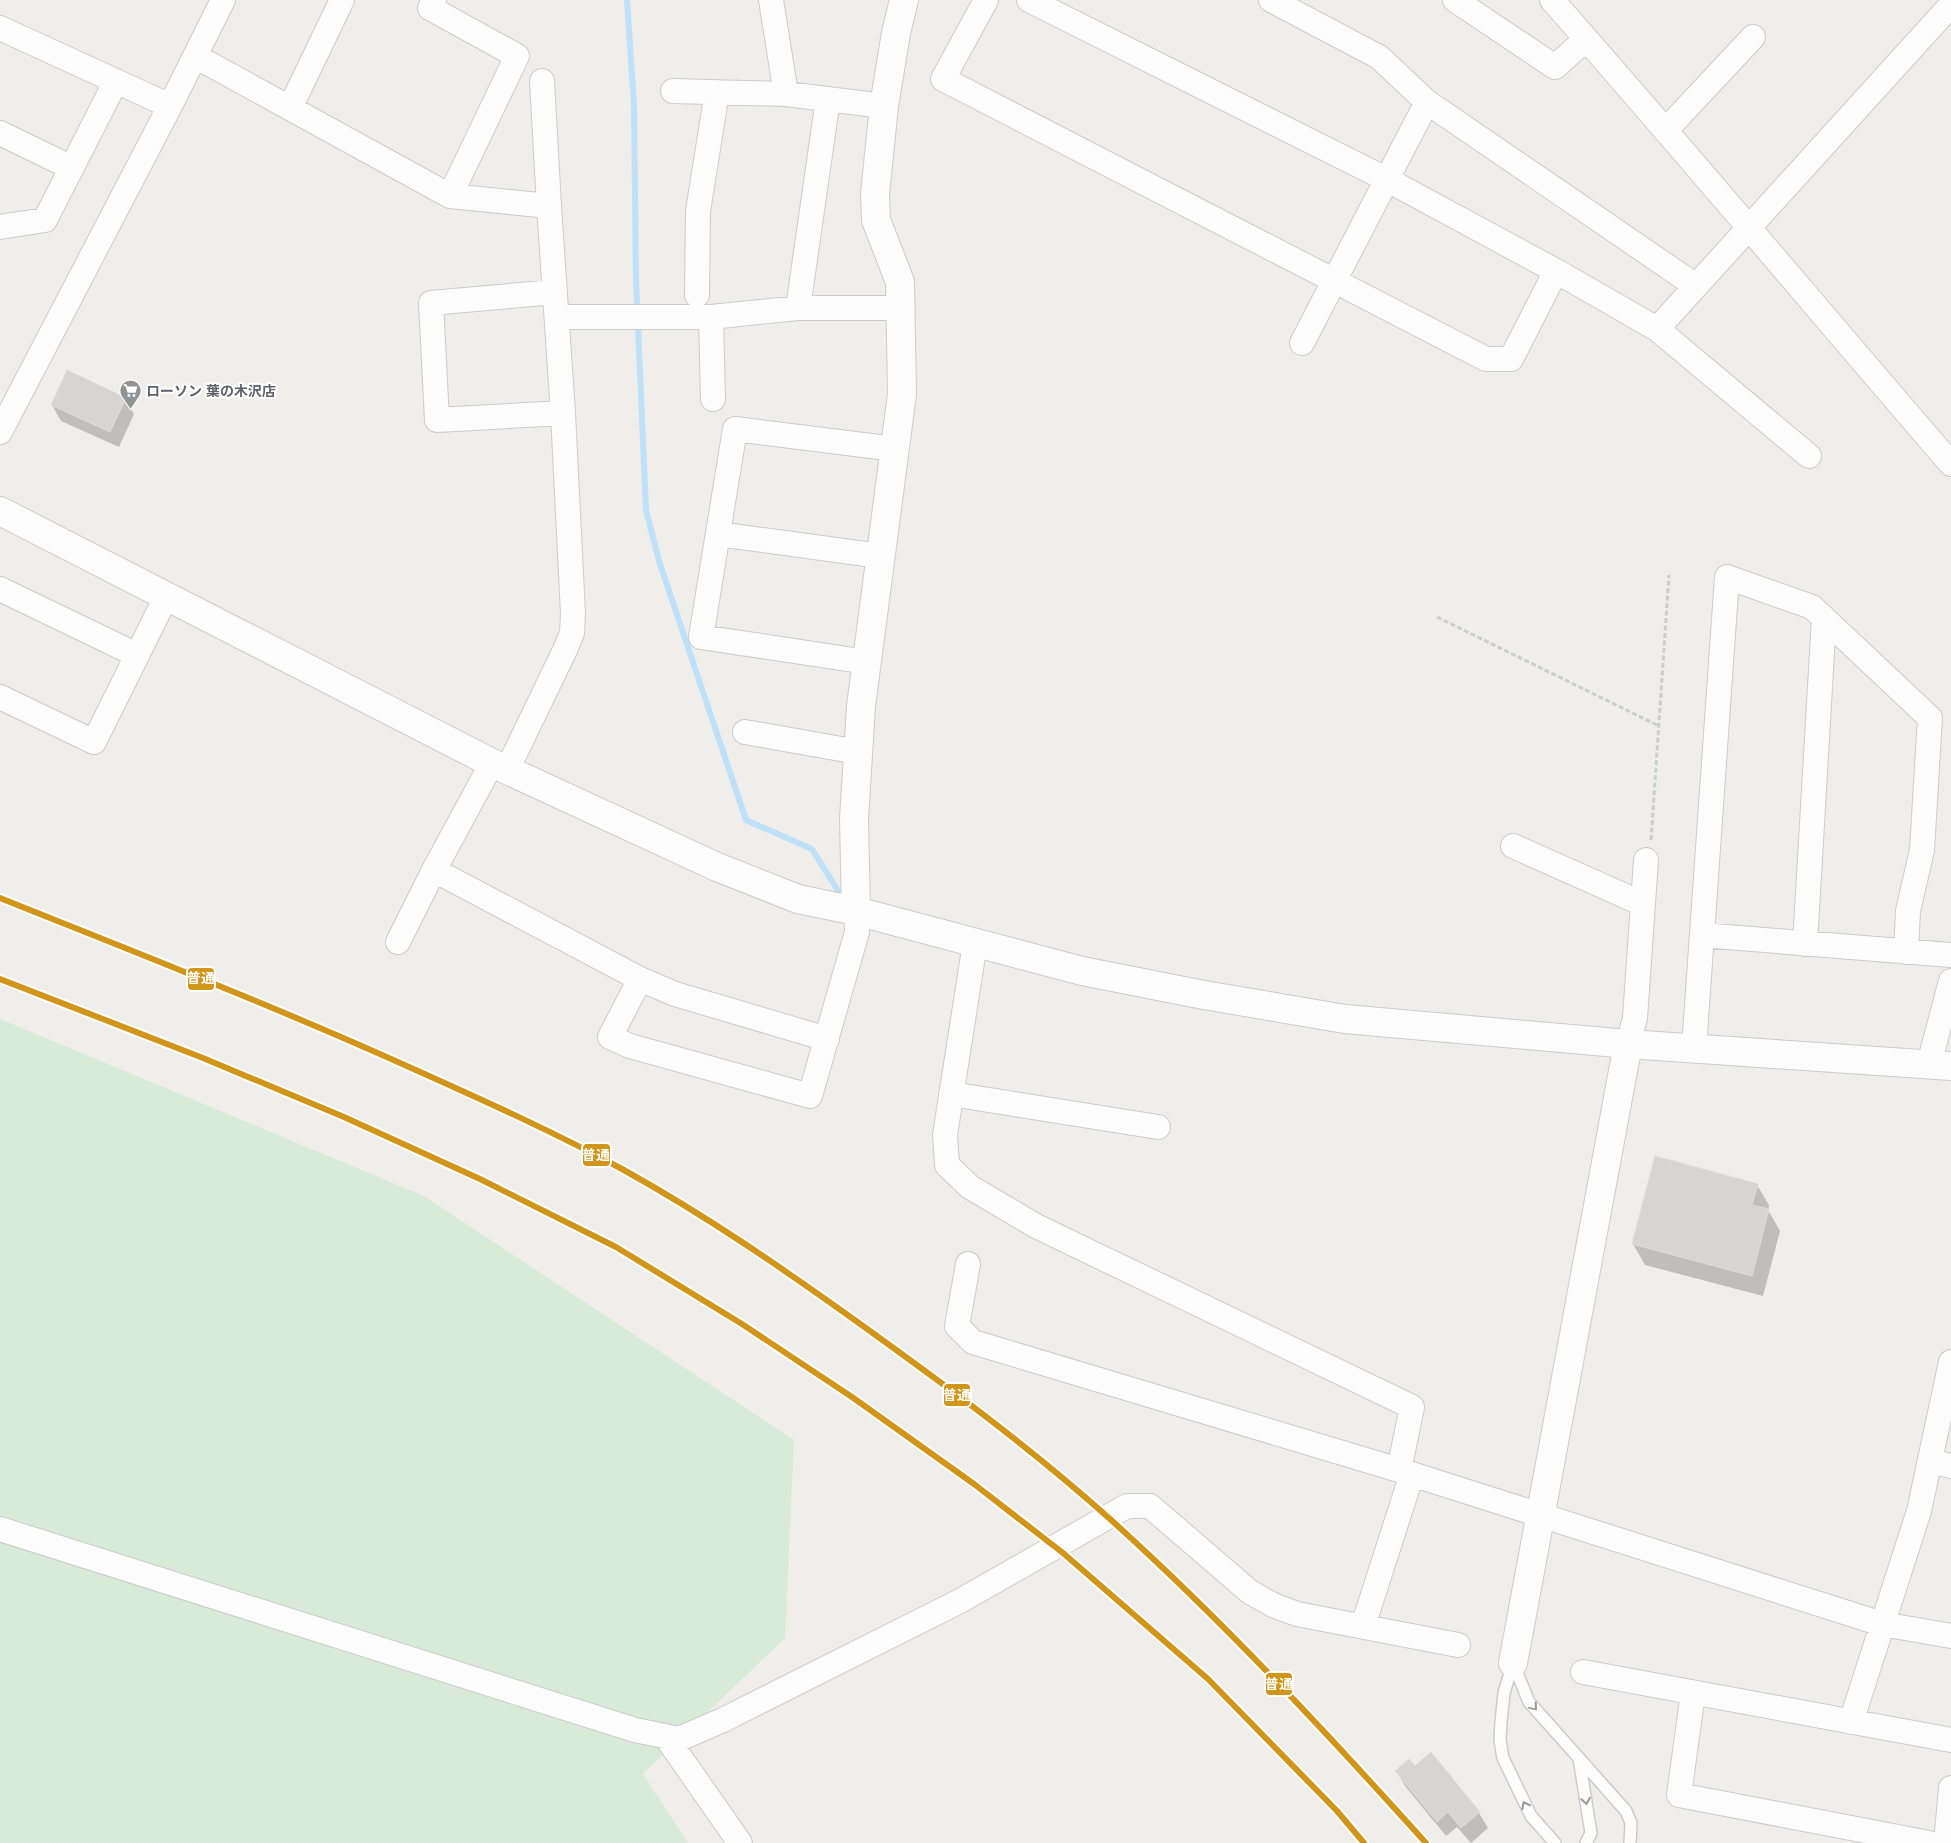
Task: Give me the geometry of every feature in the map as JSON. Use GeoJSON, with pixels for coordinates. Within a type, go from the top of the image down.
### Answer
{"type":"FeatureCollection","features":[{"type":"Feature","properties":{"kind":"street"},"geometry":{"type":"LineString","coordinates":[[290,108],[342,0]]}},
{"type":"Feature","properties":{"kind":"street"},"geometry":{"type":"LineString","coordinates":[[434,0],[430,8],[517,56],[450,196]]}},
{"type":"Feature","properties":{"kind":"street"},"geometry":{"type":"LineString","coordinates":[[771,0],[786,94]]}},
{"type":"Feature","properties":{"kind":"street"},"geometry":{"type":"LineString","coordinates":[[640,979],[610,1037],[630,1046],[810,1096],[857,932],[854,819],[861,706],[902,394],[900,282],[876,220],[875,194],[884,106],[896,32],[904,0]]}},
{"type":"Feature","properties":{"kind":"street"},"geometry":{"type":"LineString","coordinates":[[986,0],[943,79],[1486,359],[1511,359],[1556,272]]}},
{"type":"Feature","properties":{"kind":"street"},"geometry":{"type":"LineString","coordinates":[[1029,0],[1386,179],[1657,329],[1809,456]]}},
{"type":"Feature","properties":{"kind":"street"},"geometry":{"type":"LineString","coordinates":[[1270,0],[1379,57],[1427,102],[1696,286]]}},
{"type":"Feature","properties":{"kind":"street"},"geometry":{"type":"LineString","coordinates":[[1455,0],[1555,68],[1586,39]]}},
{"type":"Feature","properties":{"kind":"street"},"geometry":{"type":"LineString","coordinates":[[1552,0],[1666,130],[1749,230],[1951,464]]}},
{"type":"Feature","properties":{"kind":"street"},"geometry":{"type":"LineString","coordinates":[[0,432],[170,106],[195,56],[216,2]]}},
{"type":"Feature","properties":{"kind":"street"},"geometry":{"type":"LineString","coordinates":[[1657,329],[1749,230],[1951,5]]}},
{"type":"Feature","properties":{"kind":"street"},"geometry":{"type":"LineString","coordinates":[[0,28],[170,106]]}},
{"type":"Feature","properties":{"kind":"street"},"geometry":{"type":"LineString","coordinates":[[1666,130],[1753,37]]}},
{"type":"Feature","properties":{"kind":"street"},"geometry":{"type":"LineString","coordinates":[[195,56],[450,196],[548,206]]}},
{"type":"Feature","properties":{"kind":"street"},"geometry":{"type":"LineString","coordinates":[[0,227],[45,220],[116,81]]}},
{"type":"Feature","properties":{"kind":"street"},"geometry":{"type":"LineString","coordinates":[[398,942],[434,870],[499,766],[572,633],[573,614],[563,413],[548,206],[542,81]]}},
{"type":"Feature","properties":{"kind":"street"},"geometry":{"type":"LineString","coordinates":[[673,91],[786,94],[884,106]]}},
{"type":"Feature","properties":{"kind":"street"},"geometry":{"type":"LineString","coordinates":[[697,295],[698,211],[717,92]]}},
{"type":"Feature","properties":{"kind":"street"},"geometry":{"type":"LineString","coordinates":[[798,308],[828,99]]}},
{"type":"Feature","properties":{"kind":"street"},"geometry":{"type":"LineString","coordinates":[[1302,343],[1427,102]]}},
{"type":"Feature","properties":{"kind":"street"},"geometry":{"type":"LineString","coordinates":[[0,133],[72,168]]}},
{"type":"Feature","properties":{"kind":"street"},"geometry":{"type":"LineString","coordinates":[[554,292],[431,302],[437,420],[563,413]]}},
{"type":"Feature","properties":{"kind":"street"},"geometry":{"type":"LineString","coordinates":[[556,317],[711,316],[798,308],[901,308]]}},
{"type":"Feature","properties":{"kind":"street"},"geometry":{"type":"LineString","coordinates":[[711,316],[713,399]]}},
{"type":"Feature","properties":{"kind":"street"},"geometry":{"type":"LineString","coordinates":[[867,662],[701,637],[735,429],[895,449]]}},
{"type":"Feature","properties":{"kind":"street"},"geometry":{"type":"LineString","coordinates":[[0,511],[499,766],[717,867],[798,899],[856,911],[1091,973],[1204,995],[1345,1019],[1628,1044],[1940,1065],[1951,981]]}},
{"type":"Feature","properties":{"kind":"street"},"geometry":{"type":"LineString","coordinates":[[718,534],[880,556]]}},
{"type":"Feature","properties":{"kind":"street"},"geometry":{"type":"LineString","coordinates":[[1694,1048],[1727,577],[1812,607],[1930,718],[1922,850],[1908,911],[1906,952]]}},
{"type":"Feature","properties":{"kind":"street"},"geometry":{"type":"LineString","coordinates":[[0,589],[137,655]]}},
{"type":"Feature","properties":{"kind":"street"},"geometry":{"type":"LineString","coordinates":[[0,697],[94,742],[166,597]]}},
{"type":"Feature","properties":{"kind":"street"},"geometry":{"type":"LineString","coordinates":[[1805,944],[1824,618]]}},
{"type":"Feature","properties":{"kind":"street"},"geometry":{"type":"LineString","coordinates":[[744,732],[858,752]]}},
{"type":"Feature","properties":{"kind":"street"},"geometry":{"type":"LineString","coordinates":[[1513,846],[1643,904]]}},
{"type":"Feature","properties":{"kind":"street"},"geometry":{"type":"LineString","coordinates":[[1513,1663],[1628,1044],[1635,1018],[1646,860]]}},
{"type":"Feature","properties":{"kind":"street"},"geometry":{"type":"LineString","coordinates":[[434,870],[640,979],[675,994],[827,1039]]}},
{"type":"Feature","properties":{"kind":"street"},"geometry":{"type":"LineString","coordinates":[[1702,935],[1951,956]]}},
{"type":"Feature","properties":{"kind":"street"},"geometry":{"type":"LineString","coordinates":[[975,943],[945,1135],[946,1164],[970,1187],[1036,1226],[1412,1407],[1405,1472],[1363,1626]]}},
{"type":"Feature","properties":{"kind":"street"},"geometry":{"type":"LineString","coordinates":[[951,1094],[1158,1128]]}},
{"type":"Feature","properties":{"kind":"street"},"geometry":{"type":"LineString","coordinates":[[968,1264],[957,1326],[973,1342],[1405,1472],[1882,1624],[1951,1636]]}},
{"type":"Feature","properties":{"kind":"street"},"geometry":{"type":"LineString","coordinates":[[1851,1722],[1919,1511],[1941,1464],[1950,1370]]}},
{"type":"Feature","properties":{"kind":"street"},"geometry":{"type":"LineString","coordinates":[[0,1529],[635,1730],[679,1739],[714,1724],[879,1643],[960,1601],[1127,1506],[1150,1506],[1250,1592],[1274,1605],[1297,1614],[1458,1645]]}},
{"type":"Feature","properties":{"kind":"street"},"geometry":{"type":"LineString","coordinates":[[1583,1672],[1951,1740]]}},
{"type":"Feature","properties":{"kind":"street"},"geometry":{"type":"LineString","coordinates":[[1693,1693],[1679,1795],[1879,1838],[1929,1843]]}},
{"type":"Feature","properties":{"kind":"street"},"geometry":{"type":"LineString","coordinates":[[666,1736],[740,1843]]}},
{"type":"Feature","properties":{"kind":"street"},"geometry":{"type":"LineString","coordinates":[[1946,1843],[1951,1788]]}},
{"type":"Feature","properties":{"kind":"lane"},"geometry":{"type":"LineString","coordinates":[[1513,1663],[1529,1702],[1626,1810],[1631,1824],[1630,1843]]}},
{"type":"Feature","properties":{"kind":"lane"},"geometry":{"type":"LineString","coordinates":[[1513,1663],[1504,1693],[1500,1740],[1503,1758],[1531,1816],[1555,1843]]}},
{"type":"Feature","properties":{"kind":"lane"},"geometry":{"type":"LineString","coordinates":[[1579,1758],[1590,1833],[1586,1843]]}},
{"type":"Feature","properties":{"kind":"path"},"geometry":{"type":"LineString","coordinates":[[1646,860],[1650,851],[1670,575]]}},
{"type":"Feature","properties":{"kind":"path"},"geometry":{"type":"LineString","coordinates":[[1437,618],[1659,726]]}},
{"type":"Feature","properties":{"kind":"green space"},"geometry":{"type":"Polygon","coordinates":[[[0,1019],[424,1196],[794,1440],[785,1638],[643,1774],[688,1843],[0,1843],[0,1019]]]}},
{"type":"Feature","properties":{"kind":"building"},"geometry":{"type":"Polygon","coordinates":[[[67,370],[126,398],[110,432],[51,405],[67,370]]]}},
{"type":"Feature","properties":{"kind":"building"},"geometry":{"type":"Polygon","coordinates":[[[1655,1156],[1758,1184],[1752,1205],[1769,1209],[1752,1276],[1632,1244],[1655,1156]]]}},
{"type":"Feature","properties":{"kind":"building"},"geometry":{"type":"Polygon","coordinates":[[[1431,1752],[1480,1812],[1461,1828],[1448,1812],[1437,1822],[1395,1771],[1409,1759],[1415,1766],[1431,1752]]]}},
{"type":"Feature","properties":{"kind":"waterway"},"geometry":{"type":"LineString","coordinates":[[627,0],[634,105],[636,281],[646,510],[659,561],[746,820],[812,849],[840,894]]}},
{"type":"Feature","properties":{"kind":"transit line","name":"普通"},"geometry":{"type":"LineString","coordinates":[[0,898],[262,1004],[495,1106],[622,1169],[685,1205],[745,1244],[834,1305],[958,1395],[1020,1443],[1110,1519],[1233,1636],[1350,1759],[1426,1843]]}},
{"type":"Feature","properties":{"kind":"transit line","name":"普通"},"geometry":{"type":"LineString","coordinates":[[0,979],[203,1058],[344,1117],[480,1179],[616,1247],[742,1324],[852,1397],[974,1484],[1063,1553],[1208,1679],[1337,1811],[1364,1843]]}},
{"type":"Feature","properties":{"kind":"place","name":"ローソン 葉の木沢店"},"geometry":{"type":"Point","coordinates":[130,410]}}]}
